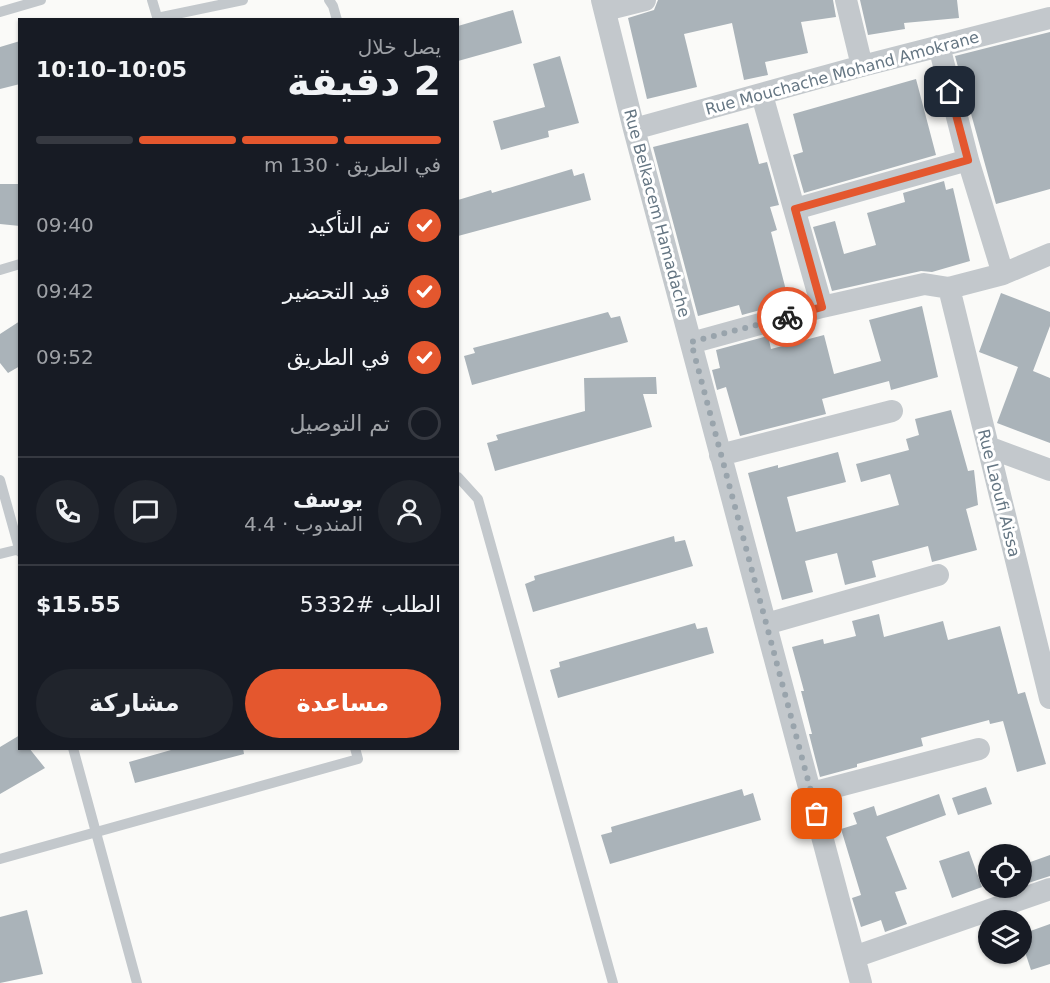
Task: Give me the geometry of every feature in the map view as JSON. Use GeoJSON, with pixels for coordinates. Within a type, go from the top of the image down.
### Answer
{"type":"FeatureCollection","features":[{"type":"Feature","properties":{"kind":"street"},"geometry":{"type":"LineString","coordinates":[[604,5],[645,0]]}},
{"type":"Feature","properties":{"kind":"street"},"geometry":{"type":"LineString","coordinates":[[846,0],[862,66]]}},
{"type":"Feature","properties":{"kind":"street","name":"Rue Belkacem Hamadache"},"geometry":{"type":"LineString","coordinates":[[604,5],[634,129],[861,983]]}},
{"type":"Feature","properties":{"kind":"street","name":"Rue Mouchache Mohand Amokrane"},"geometry":{"type":"LineString","coordinates":[[634,129],[862,66],[1050,18]]}},
{"type":"Feature","properties":{"kind":"street"},"geometry":{"type":"LineString","coordinates":[[939,46],[968,160],[1003,274]]}},
{"type":"Feature","properties":{"kind":"street"},"geometry":{"type":"LineString","coordinates":[[762,95],[822,307]]}},
{"type":"Feature","properties":{"kind":"street"},"geometry":{"type":"LineString","coordinates":[[795,209],[968,160]]}},
{"type":"Feature","properties":{"kind":"street"},"geometry":{"type":"LineString","coordinates":[[691,342],[822,307],[924,284],[949,288],[1003,274],[1050,254]]}},
{"type":"Feature","properties":{"kind":"street","name":"Rue Laoufi Aissa"},"geometry":{"type":"LineString","coordinates":[[949,288],[1050,698]]}},
{"type":"Feature","properties":{"kind":"street"},"geometry":{"type":"LineString","coordinates":[[720,455],[892,411]]}},
{"type":"Feature","properties":{"kind":"street"},"geometry":{"type":"LineString","coordinates":[[988,447],[1050,470]]}},
{"type":"Feature","properties":{"kind":"street"},"geometry":{"type":"LineString","coordinates":[[766,624],[938,575]]}},
{"type":"Feature","properties":{"kind":"street"},"geometry":{"type":"LineString","coordinates":[[812,793],[979,749]]}},
{"type":"Feature","properties":{"kind":"street"},"geometry":{"type":"LineString","coordinates":[[854,957],[1050,889]]}},
{"type":"Feature","properties":{"kind":"lane"},"geometry":{"type":"LineString","coordinates":[[0,12],[42,0]]}},
{"type":"Feature","properties":{"kind":"lane"},"geometry":{"type":"LineString","coordinates":[[152,0],[158,18]]}},
{"type":"Feature","properties":{"kind":"lane"},"geometry":{"type":"LineString","coordinates":[[162,18],[243,0]]}},
{"type":"Feature","properties":{"kind":"lane"},"geometry":{"type":"LineString","coordinates":[[329,0],[336,18]]}},
{"type":"Feature","properties":{"kind":"lane"},"geometry":{"type":"LineString","coordinates":[[0,270],[18,265]]}},
{"type":"Feature","properties":{"kind":"lane"},"geometry":{"type":"LineString","coordinates":[[459,478],[478,499],[613,983]]}},
{"type":"Feature","properties":{"kind":"lane"},"geometry":{"type":"LineString","coordinates":[[0,480],[18,546]]}},
{"type":"Feature","properties":{"kind":"lane"},"geometry":{"type":"LineString","coordinates":[[0,554],[18,550]]}},
{"type":"Feature","properties":{"kind":"lane"},"geometry":{"type":"LineString","coordinates":[[74,750],[137,983]]}},
{"type":"Feature","properties":{"kind":"lane"},"geometry":{"type":"LineString","coordinates":[[0,859],[358,759],[356,750]]}},
{"type":"Feature","properties":{"kind":"building"},"geometry":{"type":"Polygon","coordinates":[[[658,0],[833,0],[836,17],[801,22],[808,53],[765,62],[768,75],[744,80],[732,23],[684,34],[697,87],[647,99],[628,18],[654,10],[658,0]]]}},
{"type":"Feature","properties":{"kind":"building"},"geometry":{"type":"Polygon","coordinates":[[[860,0],[957,0],[959,18],[904,23],[905,29],[868,35],[860,0]]]}},
{"type":"Feature","properties":{"kind":"building"},"geometry":{"type":"Polygon","coordinates":[[[513,10],[522,43],[459,61],[459,26],[513,10]]]}},
{"type":"Feature","properties":{"kind":"building"},"geometry":{"type":"Polygon","coordinates":[[[1050,32],[1050,189],[996,204],[955,56],[1050,32]]]}},
{"type":"Feature","properties":{"kind":"building"},"geometry":{"type":"Polygon","coordinates":[[[18,42],[18,84],[0,89],[0,47],[18,42]]]}},
{"type":"Feature","properties":{"kind":"building"},"geometry":{"type":"Polygon","coordinates":[[[560,56],[579,123],[548,131],[549,137],[501,150],[493,121],[545,107],[533,64],[560,56]]]}},
{"type":"Feature","properties":{"kind":"building"},"geometry":{"type":"Polygon","coordinates":[[[916,79],[936,155],[804,193],[793,155],[803,152],[793,114],[916,79]]]}},
{"type":"Feature","properties":{"kind":"building"},"geometry":{"type":"Polygon","coordinates":[[[748,123],[759,164],[767,162],[779,205],[770,207],[777,230],[771,232],[789,302],[742,315],[739,305],[698,316],[653,147],[748,123]]]}},
{"type":"Feature","properties":{"kind":"building"},"geometry":{"type":"Polygon","coordinates":[[[572,169],[574,176],[584,173],[591,200],[459,236],[459,200],[491,190],[492,193],[572,169]]]}},
{"type":"Feature","properties":{"kind":"building"},"geometry":{"type":"Polygon","coordinates":[[[944,181],[946,190],[953,188],[970,261],[932,272],[921,271],[832,291],[813,227],[835,221],[844,254],[876,245],[867,213],[905,202],[903,193],[944,181]]]}},
{"type":"Feature","properties":{"kind":"building"},"geometry":{"type":"Polygon","coordinates":[[[0,184],[18,184],[18,226],[0,224],[0,184]]]}},
{"type":"Feature","properties":{"kind":"building"},"geometry":{"type":"Polygon","coordinates":[[[1001,293],[1050,312],[1050,326],[1033,371],[1050,378],[1050,443],[997,423],[1018,367],[979,352],[1001,293]]]}},
{"type":"Feature","properties":{"kind":"building"},"geometry":{"type":"Polygon","coordinates":[[[922,306],[938,377],[891,390],[889,381],[822,399],[826,414],[740,436],[726,387],[717,390],[712,370],[720,368],[716,350],[768,336],[771,349],[824,335],[834,374],[881,361],[869,320],[922,306]]]}},
{"type":"Feature","properties":{"kind":"building"},"geometry":{"type":"Polygon","coordinates":[[[608,312],[611,318],[620,316],[628,342],[472,385],[464,356],[475,353],[473,348],[608,312]]]}},
{"type":"Feature","properties":{"kind":"building"},"geometry":{"type":"Polygon","coordinates":[[[18,322],[18,367],[8,373],[0,363],[0,334],[18,322]]]}},
{"type":"Feature","properties":{"kind":"building"},"geometry":{"type":"Polygon","coordinates":[[[656,377],[657,394],[643,394],[652,427],[495,471],[487,443],[498,440],[496,435],[585,411],[584,378],[656,377]]]}},
{"type":"Feature","properties":{"kind":"building"},"geometry":{"type":"Polygon","coordinates":[[[951,410],[968,471],[974,470],[978,505],[966,509],[977,550],[932,562],[928,546],[872,561],[876,577],[845,585],[837,553],[805,561],[813,592],[782,600],[748,473],[778,465],[778,468],[838,452],[846,482],[787,497],[796,532],[899,505],[890,474],[861,482],[856,464],[909,450],[906,439],[919,435],[915,419],[951,410]]]}},
{"type":"Feature","properties":{"kind":"building"},"geometry":{"type":"Polygon","coordinates":[[[674,536],[675,542],[685,540],[693,566],[533,612],[525,584],[535,580],[534,576],[674,536]]]}},
{"type":"Feature","properties":{"kind":"building"},"geometry":{"type":"Polygon","coordinates":[[[879,614],[884,637],[943,621],[948,640],[1000,626],[1018,694],[1025,692],[1046,764],[1017,772],[1003,721],[990,724],[989,720],[921,738],[923,746],[820,777],[801,691],[804,691],[792,647],[823,639],[824,644],[856,636],[852,621],[879,614]]]}},
{"type":"Feature","properties":{"kind":"building"},"geometry":{"type":"Polygon","coordinates":[[[695,623],[697,629],[707,627],[714,653],[558,698],[550,670],[560,667],[559,662],[695,623]]]}},
{"type":"Feature","properties":{"kind":"building"},"geometry":{"type":"Polygon","coordinates":[[[18,736],[18,750],[31,750],[45,768],[0,794],[0,747],[18,736]]]}},
{"type":"Feature","properties":{"kind":"building"},"geometry":{"type":"Polygon","coordinates":[[[171,750],[243,750],[244,754],[135,783],[129,762],[171,750]]]}},
{"type":"Feature","properties":{"kind":"building"},"geometry":{"type":"Polygon","coordinates":[[[986,787],[992,804],[958,815],[952,798],[986,787]]]}},
{"type":"Feature","properties":{"kind":"building"},"geometry":{"type":"Polygon","coordinates":[[[742,789],[744,796],[753,793],[761,820],[610,864],[601,835],[612,832],[611,827],[742,789]]]}},
{"type":"Feature","properties":{"kind":"building"},"geometry":{"type":"Polygon","coordinates":[[[939,794],[946,815],[886,837],[907,889],[895,892],[907,924],[885,932],[881,920],[861,927],[852,898],[861,895],[841,829],[857,824],[853,813],[874,806],[877,816],[939,794]]]}},
{"type":"Feature","properties":{"kind":"building"},"geometry":{"type":"Polygon","coordinates":[[[969,851],[978,876],[978,888],[952,898],[939,861],[969,851]]]}},
{"type":"Feature","properties":{"kind":"building"},"geometry":{"type":"Polygon","coordinates":[[[1050,855],[1050,876],[1032,882],[1032,861],[1050,855]]]}},
{"type":"Feature","properties":{"kind":"building"},"geometry":{"type":"Polygon","coordinates":[[[27,910],[43,974],[0,983],[0,917],[27,910]]]}},
{"type":"Feature","properties":{"kind":"building"},"geometry":{"type":"Polygon","coordinates":[[[1050,924],[1050,964],[1031,970],[1029,964],[1032,964],[1032,930],[1050,924]]]}},
{"type":"Feature","properties":{"kind":"way so far"},"geometry":{"type":"LineString","coordinates":[[787,317],[691,342],[817,814]]}},
{"type":"Feature","properties":{"kind":"route"},"geometry":{"type":"LineString","coordinates":[[787,317],[822,307],[795,209],[968,160],[950,92]]}}]}
